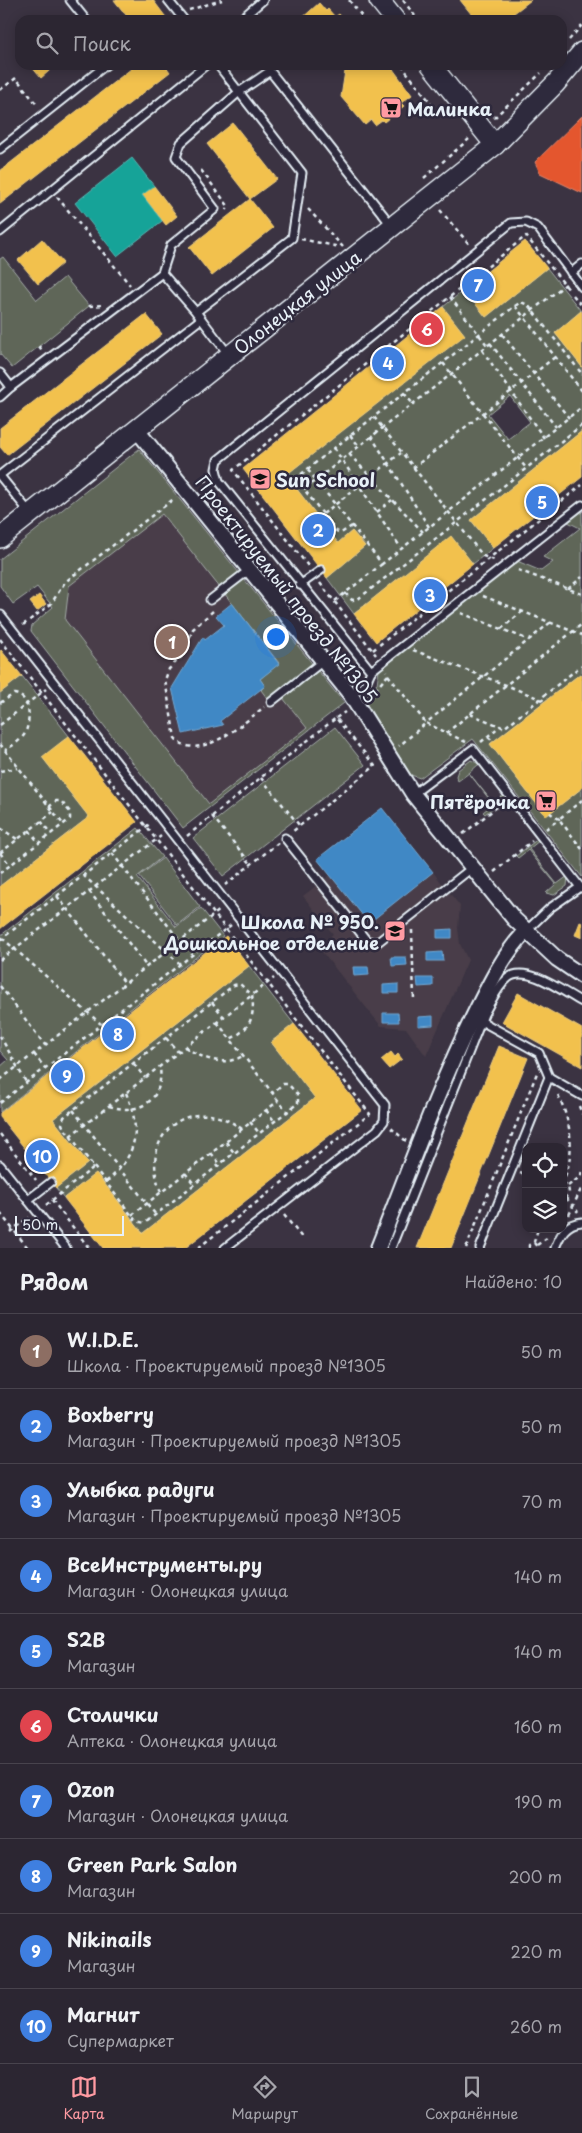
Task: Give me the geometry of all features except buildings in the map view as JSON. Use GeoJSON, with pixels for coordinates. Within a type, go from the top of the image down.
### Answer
{"type":"FeatureCollection","features":[{"type":"Feature","properties":{"kind":"street"},"geometry":{"type":"LineString","coordinates":[[379,0],[391,15]]}},
{"type":"Feature","properties":{"kind":"street","name":"Олонецкая улица"},"geometry":{"type":"LineString","coordinates":[[567,61],[574,47]]}},
{"type":"Feature","properties":{"kind":"street"},"geometry":{"type":"LineString","coordinates":[[435,70],[494,145]]}},
{"type":"Feature","properties":{"kind":"street","name":"Олонецкая улица"},"geometry":{"type":"LineString","coordinates":[[0,538],[392,226],[423,191],[494,145],[556,83],[562,70]]}},
{"type":"Feature","properties":{"kind":"street","name":"Проектируемый проезд №1305"},"geometry":{"type":"LineString","coordinates":[[136,429],[350,694],[413,794],[472,867],[526,931],[557,958],[582,976]]}},
{"type":"Feature","properties":{"kind":"street"},"geometry":{"type":"LineString","coordinates":[[378,1248],[460,1044],[500,965],[526,931]]}},
{"type":"Feature","properties":{"kind":"lane"},"geometry":{"type":"LineString","coordinates":[[70,0],[82,15]]}},
{"type":"Feature","properties":{"kind":"lane"},"geometry":{"type":"LineString","coordinates":[[168,0],[178,13]]}},
{"type":"Feature","properties":{"kind":"lane"},"geometry":{"type":"LineString","coordinates":[[246,15],[264,0]]}},
{"type":"Feature","properties":{"kind":"lane"},"geometry":{"type":"LineString","coordinates":[[0,149],[100,70]]}},
{"type":"Feature","properties":{"kind":"lane"},"geometry":{"type":"LineString","coordinates":[[0,232],[200,70]]}},
{"type":"Feature","properties":{"kind":"lane"},"geometry":{"type":"LineString","coordinates":[[196,312],[292,238],[302,173],[222,70]]}},
{"type":"Feature","properties":{"kind":"lane"},"geometry":{"type":"LineString","coordinates":[[0,397],[162,273],[171,245],[215,209],[176,157],[181,143],[239,92],[270,71],[392,226]]}},
{"type":"Feature","properties":{"kind":"lane"},"geometry":{"type":"LineString","coordinates":[[371,672],[217,478],[216,464],[221,456],[511,223],[526,222],[538,228],[582,286]]}},
{"type":"Feature","properties":{"kind":"lane"},"geometry":{"type":"LineString","coordinates":[[571,272],[582,264]]}},
{"type":"Feature","properties":{"kind":"lane"},"geometry":{"type":"LineString","coordinates":[[162,273],[196,312],[229,356]]}},
{"type":"Feature","properties":{"kind":"lane"},"geometry":{"type":"LineString","coordinates":[[30,513],[0,476],[201,319]]}},
{"type":"Feature","properties":{"kind":"lane"},"geometry":{"type":"LineString","coordinates":[[0,373],[12,387]]}},
{"type":"Feature","properties":{"kind":"lane"},"geometry":{"type":"LineString","coordinates":[[350,694],[364,687],[371,672],[402,646],[582,505]]}},
{"type":"Feature","properties":{"kind":"lane"},"geometry":{"type":"LineString","coordinates":[[210,600],[249,570]]}},
{"type":"Feature","properties":{"kind":"lane"},"geometry":{"type":"LineString","coordinates":[[300,584],[321,570]]}},
{"type":"Feature","properties":{"kind":"lane"},"geometry":{"type":"LineString","coordinates":[[0,615],[380,1096],[386,1110],[384,1121],[377,1130],[225,1248]]}},
{"type":"Feature","properties":{"kind":"lane"},"geometry":{"type":"LineString","coordinates":[[270,702],[323,661]]}},
{"type":"Feature","properties":{"kind":"lane"},"geometry":{"type":"LineString","coordinates":[[413,794],[473,749],[581,888],[550,908],[526,931]]}},
{"type":"Feature","properties":{"kind":"lane"},"geometry":{"type":"LineString","coordinates":[[285,838],[367,941],[378,942],[472,867]]}},
{"type":"Feature","properties":{"kind":"lane"},"geometry":{"type":"LineString","coordinates":[[391,1248],[481,1021],[501,985],[510,976],[522,972],[538,977],[582,1002]]}},
{"type":"Feature","properties":{"kind":"lane"},"geometry":{"type":"LineString","coordinates":[[481,1021],[538,1053],[549,1077],[582,1096]]}},
{"type":"Feature","properties":{"kind":"lane"},"geometry":{"type":"LineString","coordinates":[[480,1248],[549,1077]]}},
{"type":"Feature","properties":{"kind":"lane"},"geometry":{"type":"LineString","coordinates":[[1,1167],[66,1248]]}},
{"type":"Feature","properties":{"kind":"lane"},"geometry":{"type":"LineString","coordinates":[[28,1200],[51,1182]]}},
{"type":"Feature","properties":{"kind":"lane"},"geometry":{"type":"LineString","coordinates":[[555,1248],[561,1234],[567,1228],[582,1222]]}},
{"type":"Feature","properties":{"kind":"path"},"geometry":{"type":"LineString","coordinates":[[178,13],[222,0]]}},
{"type":"Feature","properties":{"kind":"path"},"geometry":{"type":"LineString","coordinates":[[349,0],[361,15]]}},
{"type":"Feature","properties":{"kind":"path"},"geometry":{"type":"LineString","coordinates":[[403,0],[414,15]]}},
{"type":"Feature","properties":{"kind":"path"},"geometry":{"type":"LineString","coordinates":[[574,47],[582,25]]}},
{"type":"Feature","properties":{"kind":"path"},"geometry":{"type":"LineString","coordinates":[[404,70],[431,103]]}},
{"type":"Feature","properties":{"kind":"path"},"geometry":{"type":"LineString","coordinates":[[476,252],[423,191],[482,129],[544,70]]}},
{"type":"Feature","properties":{"kind":"path"},"geometry":{"type":"LineString","coordinates":[[0,90],[16,78],[45,114]]}},
{"type":"Feature","properties":{"kind":"path"},"geometry":{"type":"LineString","coordinates":[[51,190],[136,292]]}},
{"type":"Feature","properties":{"kind":"path"},"geometry":{"type":"LineString","coordinates":[[298,199],[343,247]]}},
{"type":"Feature","properties":{"kind":"path"},"geometry":{"type":"LineString","coordinates":[[198,1248],[370,1114],[1,641],[50,604],[65,582],[193,484],[217,478],[233,470],[526,236],[582,306]]}},
{"type":"Feature","properties":{"kind":"path"},"geometry":{"type":"LineString","coordinates":[[292,238],[343,247],[350,242]]}},
{"type":"Feature","properties":{"kind":"path"},"geometry":{"type":"LineString","coordinates":[[304,489],[565,285]]}},
{"type":"Feature","properties":{"kind":"path"},"geometry":{"type":"LineString","coordinates":[[449,297],[479,335],[522,383],[556,427]]}},
{"type":"Feature","properties":{"kind":"path"},"geometry":{"type":"LineString","coordinates":[[352,526],[339,533],[304,489],[298,478],[515,306],[523,302],[532,311],[582,374]]}},
{"type":"Feature","properties":{"kind":"path"},"geometry":{"type":"LineString","coordinates":[[515,306],[582,391]]}},
{"type":"Feature","properties":{"kind":"path"},"geometry":{"type":"LineString","coordinates":[[502,334],[569,418]]}},
{"type":"Feature","properties":{"kind":"path"},"geometry":{"type":"LineString","coordinates":[[482,350],[544,438]]}},
{"type":"Feature","properties":{"kind":"path"},"geometry":{"type":"LineString","coordinates":[[413,468],[555,357]]}},
{"type":"Feature","properties":{"kind":"path"},"geometry":{"type":"LineString","coordinates":[[443,363],[526,468]]}},
{"type":"Feature","properties":{"kind":"path"},"geometry":{"type":"LineString","coordinates":[[404,393],[413,404]]}},
{"type":"Feature","properties":{"kind":"path"},"geometry":{"type":"LineString","coordinates":[[335,601],[582,408]]}},
{"type":"Feature","properties":{"kind":"path"},"geometry":{"type":"LineString","coordinates":[[374,417],[483,556],[582,594]]}},
{"type":"Feature","properties":{"kind":"path"},"geometry":{"type":"LineString","coordinates":[[345,593],[352,600],[358,599],[582,425]]}},
{"type":"Feature","properties":{"kind":"path"},"geometry":{"type":"LineString","coordinates":[[350,435],[359,446]]}},
{"type":"Feature","properties":{"kind":"path"},"geometry":{"type":"LineString","coordinates":[[371,436],[429,527]]}},
{"type":"Feature","properties":{"kind":"path"},"geometry":{"type":"LineString","coordinates":[[334,448],[402,549]]}},
{"type":"Feature","properties":{"kind":"path"},"geometry":{"type":"LineString","coordinates":[[323,514],[402,453]]}},
{"type":"Feature","properties":{"kind":"path"},"geometry":{"type":"LineString","coordinates":[[349,454],[423,532]]}},
{"type":"Feature","properties":{"kind":"path"},"geometry":{"type":"LineString","coordinates":[[307,469],[382,564]]}},
{"type":"Feature","properties":{"kind":"path"},"geometry":{"type":"LineString","coordinates":[[233,470],[373,650],[582,485]]}},
{"type":"Feature","properties":{"kind":"path"},"geometry":{"type":"LineString","coordinates":[[377,512],[392,500]]}},
{"type":"Feature","properties":{"kind":"path"},"geometry":{"type":"LineString","coordinates":[[568,588],[582,577]]}},
{"type":"Feature","properties":{"kind":"path"},"geometry":{"type":"LineString","coordinates":[[456,585],[582,635]]}},
{"type":"Feature","properties":{"kind":"path"},"geometry":{"type":"LineString","coordinates":[[210,600],[216,608],[193,628],[182,656],[169,669],[165,680],[175,738],[182,744],[192,747],[217,741],[270,702]]}},
{"type":"Feature","properties":{"kind":"path"},"geometry":{"type":"LineString","coordinates":[[449,609],[529,640]]}},
{"type":"Feature","properties":{"kind":"path"},"geometry":{"type":"LineString","coordinates":[[501,629],[522,611]]}},
{"type":"Feature","properties":{"kind":"path"},"geometry":{"type":"LineString","coordinates":[[204,902],[389,756],[426,723],[551,622]]}},
{"type":"Feature","properties":{"kind":"path"},"geometry":{"type":"LineString","coordinates":[[446,733],[582,624]]}},
{"type":"Feature","properties":{"kind":"path"},"geometry":{"type":"LineString","coordinates":[[386,639],[506,684],[541,698],[545,702]]}},
{"type":"Feature","properties":{"kind":"path"},"geometry":{"type":"LineString","coordinates":[[470,714],[504,728],[582,665]]}},
{"type":"Feature","properties":{"kind":"path"},"geometry":{"type":"LineString","coordinates":[[388,675],[426,723],[466,742],[473,749],[500,726]]}},
{"type":"Feature","properties":{"kind":"path"},"geometry":{"type":"LineString","coordinates":[[0,704],[14,694],[21,696],[27,704],[28,722],[24,734],[14,745],[5,750]]}},
{"type":"Feature","properties":{"kind":"path"},"geometry":{"type":"LineString","coordinates":[[0,725],[38,696]]}},
{"type":"Feature","properties":{"kind":"path"},"geometry":{"type":"LineString","coordinates":[[166,852],[336,718],[375,766]]}},
{"type":"Feature","properties":{"kind":"path"},"geometry":{"type":"LineString","coordinates":[[488,736],[493,741]]}},
{"type":"Feature","properties":{"kind":"path"},"geometry":{"type":"LineString","coordinates":[[0,744],[63,824]]}},
{"type":"Feature","properties":{"kind":"path"},"geometry":{"type":"LineString","coordinates":[[0,771],[19,768]]}},
{"type":"Feature","properties":{"kind":"path"},"geometry":{"type":"LineString","coordinates":[[261,778],[300,826]]}},
{"type":"Feature","properties":{"kind":"path"},"geometry":{"type":"LineString","coordinates":[[462,834],[510,797]]}},
{"type":"Feature","properties":{"kind":"path"},"geometry":{"type":"LineString","coordinates":[[499,880],[493,872],[582,800]]}},
{"type":"Feature","properties":{"kind":"path"},"geometry":{"type":"LineString","coordinates":[[0,873],[70,819],[63,802],[57,801],[49,807]]}},
{"type":"Feature","properties":{"kind":"path"},"geometry":{"type":"LineString","coordinates":[[10,865],[0,853],[53,812]]}},
{"type":"Feature","properties":{"kind":"path"},"geometry":{"type":"LineString","coordinates":[[550,813],[559,819],[582,848]]}},
{"type":"Feature","properties":{"kind":"path"},"geometry":{"type":"LineString","coordinates":[[102,1024],[1,939],[160,816]]}},
{"type":"Feature","properties":{"kind":"path"},"geometry":{"type":"LineString","coordinates":[[212,816],[251,864]]}},
{"type":"Feature","properties":{"kind":"path"},"geometry":{"type":"LineString","coordinates":[[41,821],[51,834]]}},
{"type":"Feature","properties":{"kind":"path"},"geometry":{"type":"LineString","coordinates":[[0,828],[17,839]]}},
{"type":"Feature","properties":{"kind":"path"},"geometry":{"type":"LineString","coordinates":[[0,960],[170,829]]}},
{"type":"Feature","properties":{"kind":"path"},"geometry":{"type":"LineString","coordinates":[[29,830],[39,843]]}},
{"type":"Feature","properties":{"kind":"path"},"geometry":{"type":"LineString","coordinates":[[112,853],[180,942]]}},
{"type":"Feature","properties":{"kind":"path"},"geometry":{"type":"LineString","coordinates":[[83,876],[180,964]]}},
{"type":"Feature","properties":{"kind":"path"},"geometry":{"type":"LineString","coordinates":[[89,891],[147,967]]}},
{"type":"Feature","properties":{"kind":"path"},"geometry":{"type":"LineString","coordinates":[[57,896],[126,984]]}},
{"type":"Feature","properties":{"kind":"path"},"geometry":{"type":"LineString","coordinates":[[0,1080],[229,904]]}},
{"type":"Feature","properties":{"kind":"path"},"geometry":{"type":"LineString","coordinates":[[411,916],[414,1000]]}},
{"type":"Feature","properties":{"kind":"path"},"geometry":{"type":"LineString","coordinates":[[0,1102],[240,918]]}},
{"type":"Feature","properties":{"kind":"path"},"geometry":{"type":"LineString","coordinates":[[230,1039],[243,1032],[251,1022],[254,1010],[252,995],[243,984],[237,983],[73,1110],[62,1121],[64,1128],[132,1215],[142,1223],[148,1222],[296,1106],[299,1098],[291,1085],[283,1084],[272,1092]]}},
{"type":"Feature","properties":{"kind":"path"},"geometry":{"type":"LineString","coordinates":[[70,1136],[264,985]]}},
{"type":"Feature","properties":{"kind":"path"},"geometry":{"type":"LineString","coordinates":[[0,986],[45,1045]]}},
{"type":"Feature","properties":{"kind":"path"},"geometry":{"type":"LineString","coordinates":[[212,1002],[224,1017]]}},
{"type":"Feature","properties":{"kind":"path"},"geometry":{"type":"LineString","coordinates":[[217,1022],[288,1113]]}},
{"type":"Feature","properties":{"kind":"path"},"geometry":{"type":"LineString","coordinates":[[0,1036],[26,1082]]}},
{"type":"Feature","properties":{"kind":"path"},"geometry":{"type":"LineString","coordinates":[[166,1038],[178,1053]]}},
{"type":"Feature","properties":{"kind":"path"},"geometry":{"type":"LineString","coordinates":[[185,1047],[197,1055],[218,1061],[236,1060],[243,1056]]}},
{"type":"Feature","properties":{"kind":"path"},"geometry":{"type":"LineString","coordinates":[[34,1054],[45,1068]]}},
{"type":"Feature","properties":{"kind":"path"},"geometry":{"type":"LineString","coordinates":[[466,1248],[542,1060]]}},
{"type":"Feature","properties":{"kind":"path"},"geometry":{"type":"LineString","coordinates":[[133,1063],[145,1078]]}},
{"type":"Feature","properties":{"kind":"path"},"geometry":{"type":"LineString","coordinates":[[109,1106],[121,1110],[133,1110],[150,1101],[156,1094],[161,1076],[160,1067]]}},
{"type":"Feature","properties":{"kind":"path"},"geometry":{"type":"LineString","coordinates":[[549,1077],[566,1111],[570,1157],[567,1168]]}},
{"type":"Feature","properties":{"kind":"path"},"geometry":{"type":"LineString","coordinates":[[106,1182],[120,1170],[128,1157],[134,1139],[136,1129],[133,1110],[126,1093]]}},
{"type":"Feature","properties":{"kind":"path"},"geometry":{"type":"LineString","coordinates":[[132,1215],[278,1101]]}},
{"type":"Feature","properties":{"kind":"path"},"geometry":{"type":"LineString","coordinates":[[73,1110],[156,1216]]}},
{"type":"Feature","properties":{"kind":"path"},"geometry":{"type":"LineString","coordinates":[[266,1110],[275,1122]]}},
{"type":"Feature","properties":{"kind":"path"},"geometry":{"type":"LineString","coordinates":[[160,1192],[153,1164],[156,1149],[163,1136],[174,1125],[187,1117],[209,1114],[230,1120],[242,1128]]}},
{"type":"Feature","properties":{"kind":"path"},"geometry":{"type":"LineString","coordinates":[[250,1122],[260,1134]]}},
{"type":"Feature","properties":{"kind":"path"},"geometry":{"type":"LineString","coordinates":[[226,1142],[235,1154]]}},
{"type":"Feature","properties":{"kind":"path"},"geometry":{"type":"LineString","coordinates":[[211,1153],[221,1165]]}},
{"type":"Feature","properties":{"kind":"path"},"geometry":{"type":"LineString","coordinates":[[60,1193],[94,1167]]}},
{"type":"Feature","properties":{"kind":"path"},"geometry":{"type":"LineString","coordinates":[[567,1196],[569,1194],[568,1186],[582,1177],[582,1169]]}},
{"type":"Feature","properties":{"kind":"path"},"geometry":{"type":"LineString","coordinates":[[185,1173],[195,1185]]}},
{"type":"Feature","properties":{"kind":"path"},"geometry":{"type":"LineString","coordinates":[[567,1217],[582,1187]]}},
{"type":"Feature","properties":{"kind":"path"},"geometry":{"type":"LineString","coordinates":[[567,1200],[582,1216]]}},
{"type":"Feature","properties":{"kind":"path"},"geometry":{"type":"LineString","coordinates":[[0,1213],[28,1248]]}},
{"type":"Feature","properties":{"kind":"path"},"geometry":{"type":"LineString","coordinates":[[529,1248],[529,1245],[534,1243],[537,1233]]}},
{"type":"Feature","properties":{"kind":"path"},"geometry":{"type":"LineString","coordinates":[[534,1243],[538,1248]]}},
{"type":"Feature","properties":{"kind":"shaded area"},"geometry":{"type":"Polygon","coordinates":[[[162,513],[279,664],[260,679],[265,686],[261,690],[283,698],[307,728],[209,804],[65,620],[69,586],[162,513]]]}},
{"type":"Feature","properties":{"kind":"shaded area","name":"Школа № 950. Дошкольное отделение"},"geometry":{"type":"Polygon","coordinates":[[[382,808],[460,906],[458,928],[460,944],[468,960],[426,1056],[406,1028],[381,1026],[318,947],[333,934],[303,896],[330,875],[317,859],[382,808]]]}},
{"type":"Feature","properties":{"kind":"green space"},"geometry":{"type":"Polygon","coordinates":[[[3,257],[37,300],[65,277],[89,306],[12,368],[0,354],[0,259],[3,257]]]}},
{"type":"Feature","properties":{"kind":"green space"},"geometry":{"type":"Polygon","coordinates":[[[547,268],[581,311],[555,333],[582,367],[582,431],[471,520],[493,548],[473,564],[451,537],[354,614],[327,578],[365,546],[352,531],[338,543],[286,475],[464,334],[443,307],[464,290],[486,317],[547,268]],[[510,396],[488,414],[508,439],[530,422],[510,396]]]}},
{"type":"Feature","properties":{"kind":"green space"},"geometry":{"type":"Polygon","coordinates":[[[139,449],[344,703],[183,828],[31,631],[32,625],[53,607],[37,587],[13,604],[0,586],[0,559],[139,449]],[[162,514],[69,586],[65,620],[209,804],[307,728],[283,698],[273,706],[261,690],[265,686],[260,679],[279,663],[162,514]]]}},
{"type":"Feature","properties":{"kind":"green space"},"geometry":{"type":"Polygon","coordinates":[[[582,510],[582,676],[580,674],[490,744],[546,816],[582,788],[582,877],[473,739],[420,778],[411,775],[364,700],[377,684],[379,670],[517,561],[541,571],[553,562],[543,557],[580,528],[568,522],[582,510]]]}},
{"type":"Feature","properties":{"kind":"green space"},"geometry":{"type":"Polygon","coordinates":[[[22,676],[69,736],[43,758],[89,817],[0,886],[0,693],[22,676]]]}},
{"type":"Feature","properties":{"kind":"green space"},"geometry":{"type":"Polygon","coordinates":[[[335,727],[365,765],[223,876],[193,838],[335,727]]]}},
{"type":"Feature","properties":{"kind":"green space"},"geometry":{"type":"Polygon","coordinates":[[[471,760],[479,764],[458,781],[456,776],[458,770],[471,760]]]}},
{"type":"Feature","properties":{"kind":"green space"},"geometry":{"type":"Polygon","coordinates":[[[469,773],[493,803],[504,795],[506,797],[485,814],[483,812],[493,804],[469,773]]]}},
{"type":"Feature","properties":{"kind":"green space"},"geometry":{"type":"Polygon","coordinates":[[[138,828],[162,857],[137,877],[176,927],[201,908],[223,936],[0,1112],[0,1067],[8,1060],[0,1051],[0,936],[138,828]]]}},
{"type":"Feature","properties":{"kind":"green space"},"geometry":{"type":"Polygon","coordinates":[[[539,838],[540,840],[529,849],[557,884],[568,876],[567,886],[554,895],[546,893],[556,884],[528,850],[518,858],[516,856],[539,838]]]}},
{"type":"Feature","properties":{"kind":"green space"},"geometry":{"type":"Polygon","coordinates":[[[163,858],[200,907],[177,925],[139,876],[163,858]]]}},
{"type":"Feature","properties":{"kind":"green space"},"geometry":{"type":"Polygon","coordinates":[[[249,966],[294,1024],[271,1042],[315,1098],[143,1233],[96,1173],[64,1198],[56,1188],[88,1163],[53,1119],[249,966]]]}},
{"type":"Feature","properties":{"kind":"place","name":"Малинка"},"geometry":{"type":"Point","coordinates":[391,108]}},
{"type":"Feature","properties":{"kind":"place","name":"Ozon"},"geometry":{"type":"Point","coordinates":[478,285]}},
{"type":"Feature","properties":{"kind":"place","name":"Столички"},"geometry":{"type":"Point","coordinates":[427,329]}},
{"type":"Feature","properties":{"kind":"place","name":"ВсеИнструменты.ру"},"geometry":{"type":"Point","coordinates":[388,363]}},
{"type":"Feature","properties":{"kind":"place","name":"Sun School"},"geometry":{"type":"Point","coordinates":[260,479]}},
{"type":"Feature","properties":{"kind":"place","name":"S2B"},"geometry":{"type":"Point","coordinates":[542,502]}},
{"type":"Feature","properties":{"kind":"place","name":"Boxberry"},"geometry":{"type":"Point","coordinates":[318,530]}},
{"type":"Feature","properties":{"kind":"place","name":"Улыбка радуги"},"geometry":{"type":"Point","coordinates":[430,595]}},
{"type":"Feature","properties":{"kind":"place","name":"W.I.D.E."},"geometry":{"type":"Point","coordinates":[172,642]}},
{"type":"Feature","properties":{"kind":"place","name":"Пятёрочка"},"geometry":{"type":"Point","coordinates":[546,801]}},
{"type":"Feature","properties":{"kind":"place","name":"Школа № 950. Дошкольное отделение"},"geometry":{"type":"Point","coordinates":[395,931]}},
{"type":"Feature","properties":{"kind":"place","name":"Green Park Salon"},"geometry":{"type":"Point","coordinates":[118,1034]}},
{"type":"Feature","properties":{"kind":"place","name":"Nikinails"},"geometry":{"type":"Point","coordinates":[67,1076]}},
{"type":"Feature","properties":{"kind":"place","name":"Магнит"},"geometry":{"type":"Point","coordinates":[42,1156]}}]}
